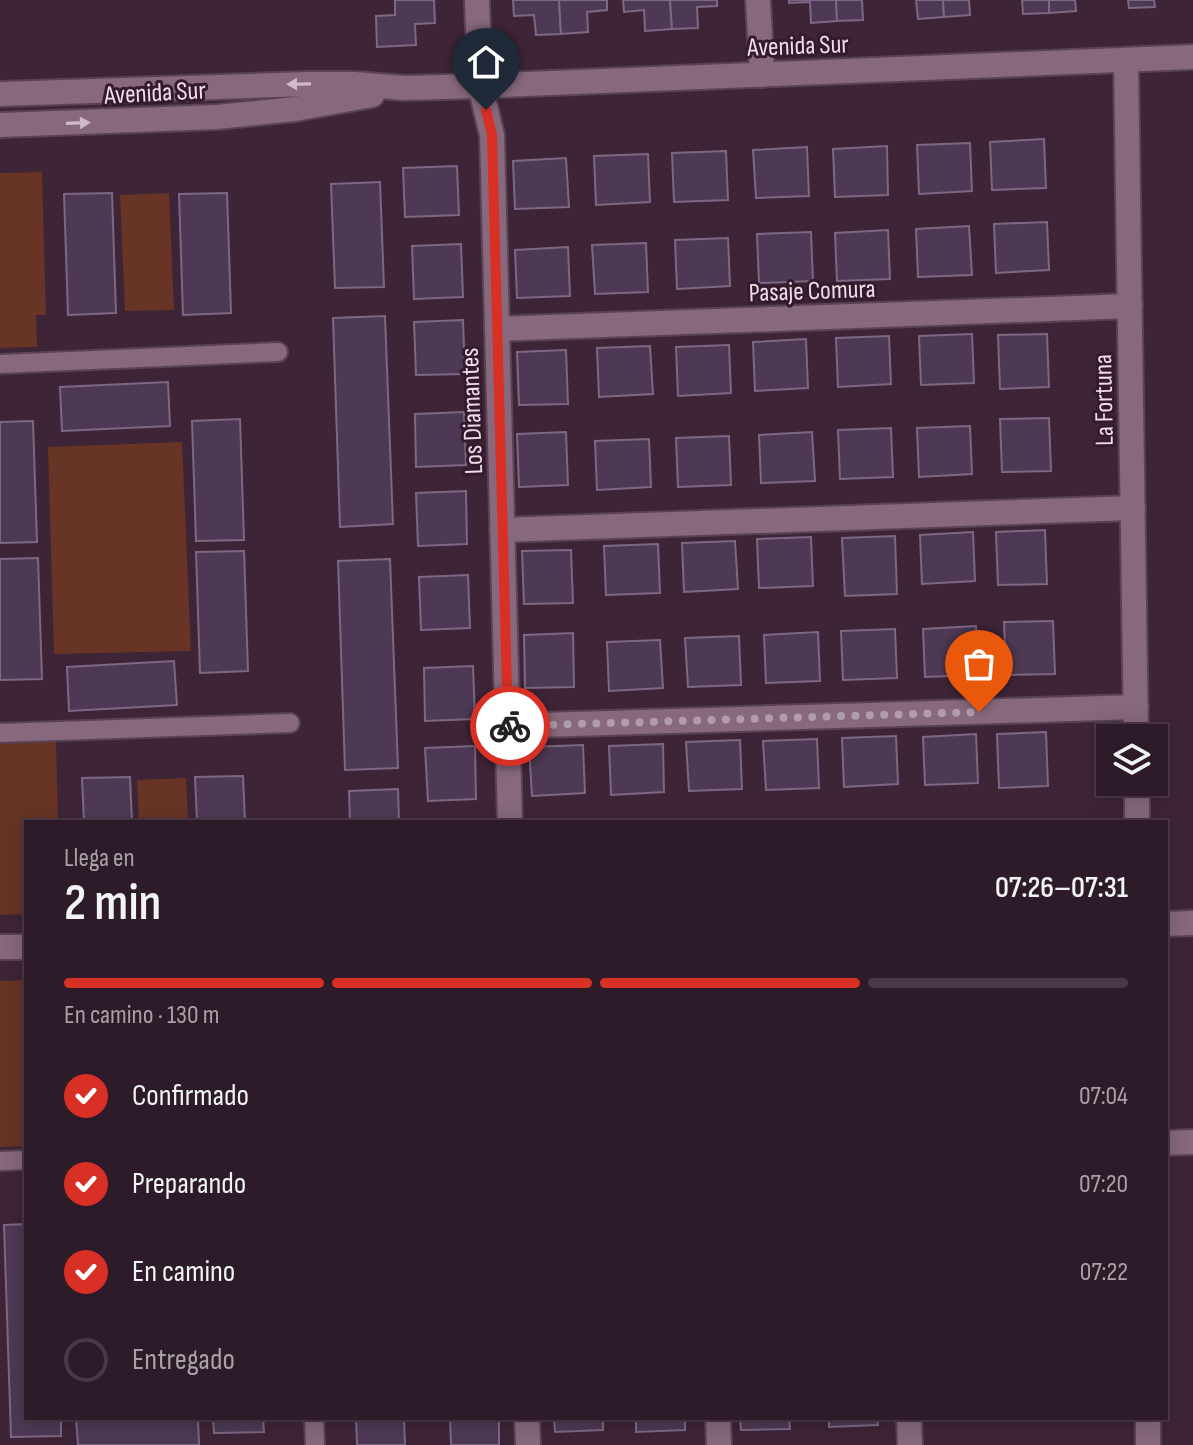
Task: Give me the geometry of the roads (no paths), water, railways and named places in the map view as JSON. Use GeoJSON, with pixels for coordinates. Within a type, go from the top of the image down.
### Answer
{"type":"FeatureCollection","features":[{"type":"Feature","properties":{"kind":"street","name":"Los Diamantes"},"geometry":{"type":"LineString","coordinates":[[477,0],[480,86],[492,135],[510,820]]}},
{"type":"Feature","properties":{"kind":"street"},"geometry":{"type":"LineString","coordinates":[[758,0],[762,75]]}},
{"type":"Feature","properties":{"kind":"street","name":"Avenida Sur"},"geometry":{"type":"LineString","coordinates":[[0,94],[308,84],[405,88],[480,86],[1193,57]]}},
{"type":"Feature","properties":{"kind":"street","name":"La Fortuna"},"geometry":{"type":"LineString","coordinates":[[1126,60],[1136,724]]}},
{"type":"Feature","properties":{"kind":"street","name":"Avenida Sur"},"geometry":{"type":"LineString","coordinates":[[0,125],[217,117],[295,109],[405,88]]}},
{"type":"Feature","properties":{"kind":"street","name":"Pasaje Comura"},"geometry":{"type":"LineString","coordinates":[[497,329],[1130,306]]}},
{"type":"Feature","properties":{"kind":"street"},"geometry":{"type":"LineString","coordinates":[[502,530],[1133,508]]}},
{"type":"Feature","properties":{"kind":"street"},"geometry":{"type":"LineString","coordinates":[[508,726],[1136,707]]}},
{"type":"Feature","properties":{"kind":"street"},"geometry":{"type":"LineString","coordinates":[[1137,796],[1137,820]]}},
{"type":"Feature","properties":{"kind":"street"},"geometry":{"type":"LineString","coordinates":[[1168,924],[1193,923]]}},
{"type":"Feature","properties":{"kind":"street"},"geometry":{"type":"LineString","coordinates":[[0,947],[24,947]]}},
{"type":"Feature","properties":{"kind":"street"},"geometry":{"type":"LineString","coordinates":[[1168,1143],[1193,1142]]}},
{"type":"Feature","properties":{"kind":"street"},"geometry":{"type":"LineString","coordinates":[[527,1420],[528,1445]]}},
{"type":"Feature","properties":{"kind":"street"},"geometry":{"type":"LineString","coordinates":[[718,1420],[719,1445]]}},
{"type":"Feature","properties":{"kind":"street"},"geometry":{"type":"LineString","coordinates":[[909,1420],[910,1445]]}},
{"type":"Feature","properties":{"kind":"street"},"geometry":{"type":"LineString","coordinates":[[1148,1420],[1148,1445]]}},
{"type":"Feature","properties":{"kind":"lane"},"geometry":{"type":"LineString","coordinates":[[0,364],[278,352]]}},
{"type":"Feature","properties":{"kind":"lane"},"geometry":{"type":"LineString","coordinates":[[0,733],[290,723]]}},
{"type":"Feature","properties":{"kind":"lane"},"geometry":{"type":"LineString","coordinates":[[0,1161],[24,1160]]}},
{"type":"Feature","properties":{"kind":"lane"},"geometry":{"type":"LineString","coordinates":[[314,1420],[315,1445]]}}]}
